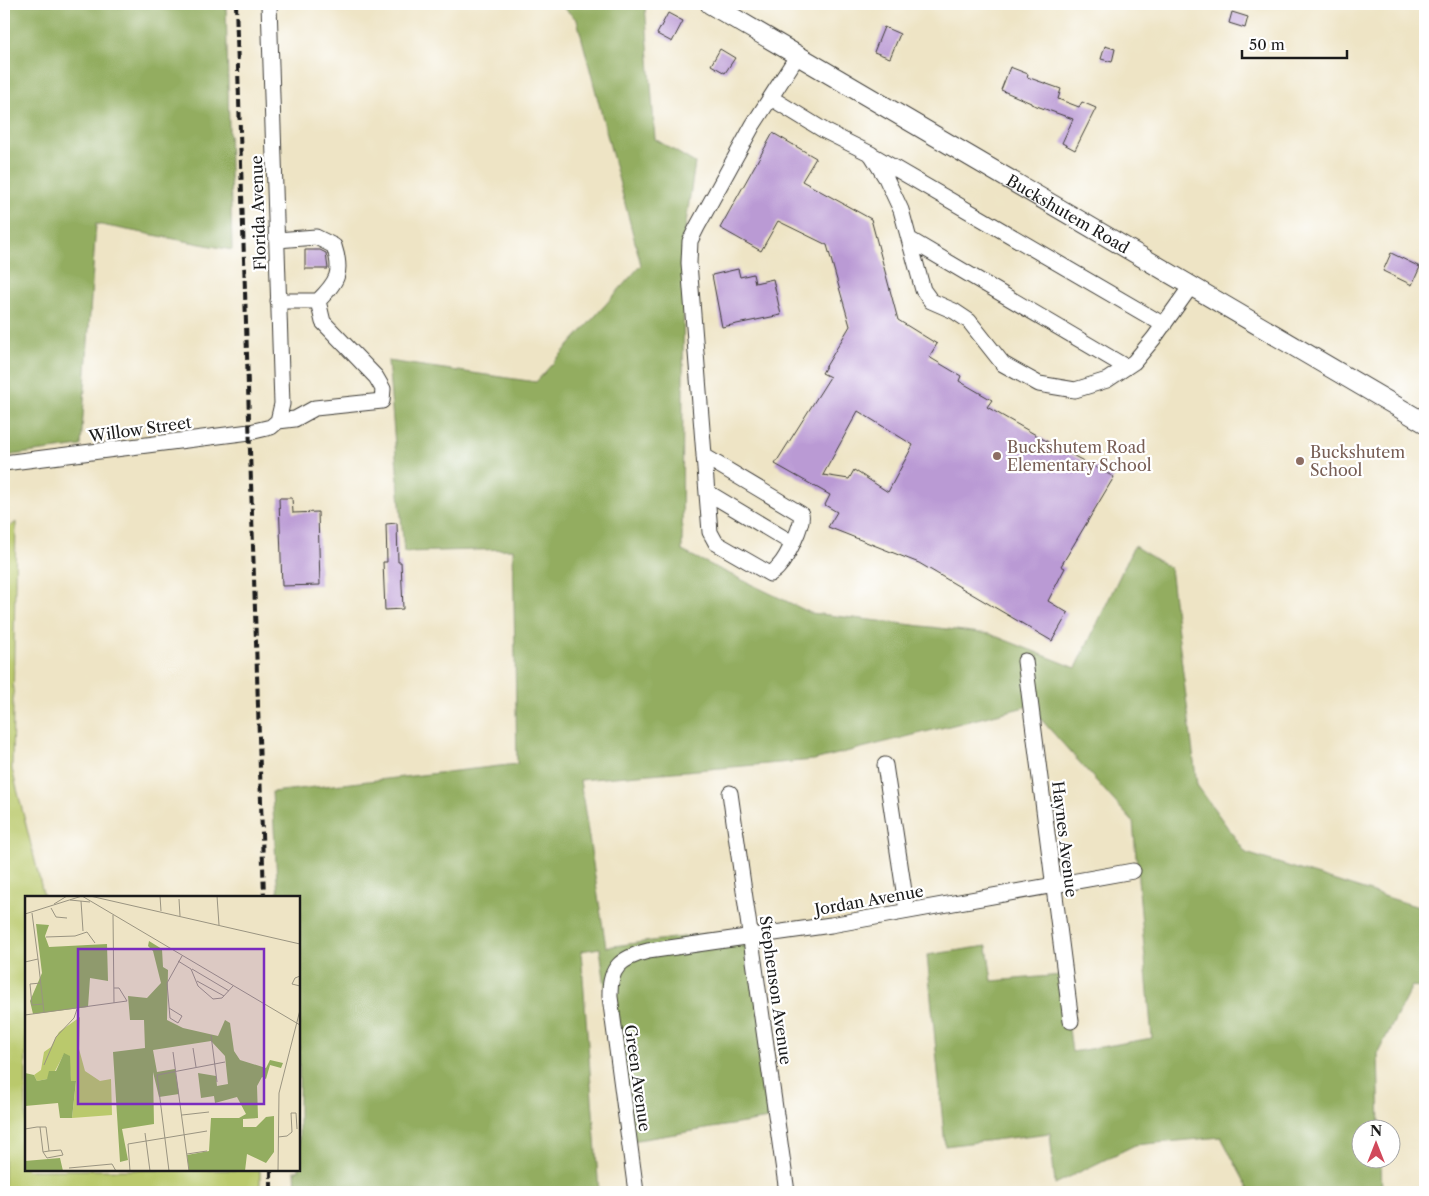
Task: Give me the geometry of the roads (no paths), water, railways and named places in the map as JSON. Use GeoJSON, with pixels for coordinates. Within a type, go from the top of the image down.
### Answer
{"type":"FeatureCollection","features":[{"type":"Feature","properties":{"kind":"main road","name":"Buckshutem Road"},"geometry":{"type":"LineString","coordinates":[[710,4],[1425,423]]}},
{"type":"Feature","properties":{"kind":"street","name":"Florida Avenue"},"geometry":{"type":"LineString","coordinates":[[269,4],[282,404],[278,421]]}},
{"type":"Feature","properties":{"kind":"street"},"geometry":{"type":"LineString","coordinates":[[704,456],[802,514],[801,528],[781,565],[770,574],[716,543],[710,532],[707,492],[704,456],[689,263],[690,241],[754,125],[798,55]]}},
{"type":"Feature","properties":{"kind":"street"},"geometry":{"type":"LineString","coordinates":[[771,98],[1164,324]]}},
{"type":"Feature","properties":{"kind":"street"},"geometry":{"type":"LineString","coordinates":[[871,154],[886,178],[901,210],[923,290],[927,296],[931,301],[954,311],[969,322],[1003,364],[1039,384],[1075,390],[1107,380],[1134,362],[1192,286]]}},
{"type":"Feature","properties":{"kind":"street"},"geometry":{"type":"LineString","coordinates":[[277,240],[316,237],[334,246],[339,260],[335,284],[318,301],[278,301]]}},
{"type":"Feature","properties":{"kind":"street"},"geometry":{"type":"LineString","coordinates":[[910,239],[1126,367]]}},
{"type":"Feature","properties":{"kind":"street","name":"Willow Street"},"geometry":{"type":"LineString","coordinates":[[4,463],[250,432],[271,427],[278,421],[295,419],[315,408],[382,401],[383,390],[376,377],[323,322],[318,301]]}},
{"type":"Feature","properties":{"kind":"street"},"geometry":{"type":"LineString","coordinates":[[707,492],[792,543]]}},
{"type":"Feature","properties":{"kind":"street","name":"Haynes Avenue"},"geometry":{"type":"LineString","coordinates":[[1025,661],[1071,1020]]}},
{"type":"Feature","properties":{"kind":"street"},"geometry":{"type":"LineString","coordinates":[[885,764],[908,911]]}},
{"type":"Feature","properties":{"kind":"street","name":"Stephenson Avenue"},"geometry":{"type":"LineString","coordinates":[[730,793],[787,1192]]}},
{"type":"Feature","properties":{"kind":"street","name":"Jordan Avenue"},"geometry":{"type":"LineString","coordinates":[[615,969],[630,957],[648,951],[831,925],[1133,871]]}},
{"type":"Feature","properties":{"kind":"street","name":"Green Avenue"},"geometry":{"type":"LineString","coordinates":[[615,969],[610,981],[610,997],[636,1192]]}},
{"type":"Feature","properties":{"kind":"railway"},"geometry":{"type":"LineString","coordinates":[[236,4],[264,896]]}},
{"type":"Feature","properties":{"kind":"railway"},"geometry":{"type":"LineString","coordinates":[[271,1171],[271,1192]]}},
{"type":"Feature","properties":{"kind":"place","name":"Buckshutem Road Elementary School"},"geometry":{"type":"Point","coordinates":[997,456]}},
{"type":"Feature","properties":{"kind":"place","name":"Buckshutem School"},"geometry":{"type":"Point","coordinates":[1300,461]}}]}
